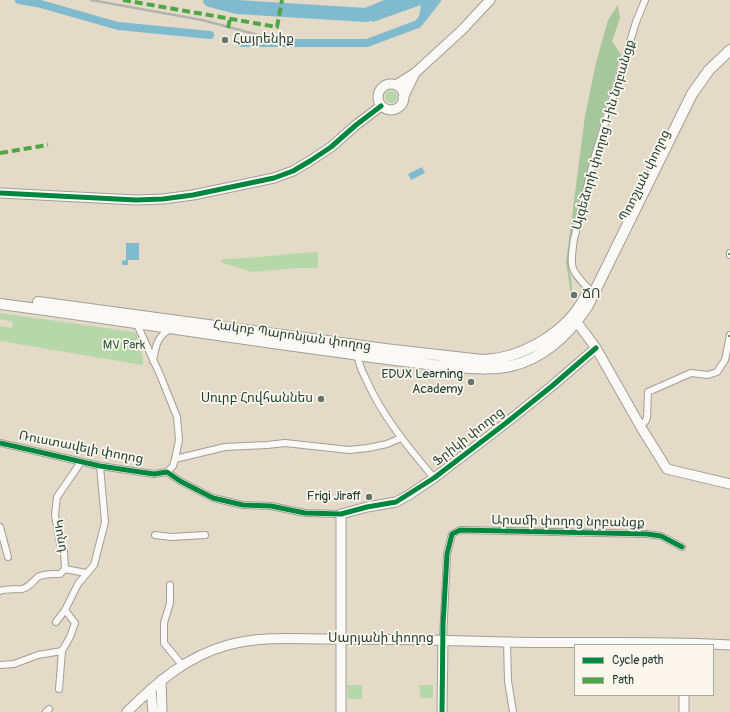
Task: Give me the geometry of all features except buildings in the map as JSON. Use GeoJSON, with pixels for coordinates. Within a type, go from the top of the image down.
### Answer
{"type":"FeatureCollection","features":[{"type":"Feature","properties":{"kind":"main road","name":"Պռոշյան փողոց"},"geometry":{"type":"LineString","coordinates":[[574,319],[687,90],[704,66],[719,51],[730,44]]}},
{"type":"Feature","properties":{"kind":"main road","name":"Պռոշյան փողոց"},"geometry":{"type":"LineString","coordinates":[[574,319],[587,307],[692,94],[709,70],[730,50]]}},
{"type":"Feature","properties":{"kind":"main road","name":"Հակոբ Պարոնյան փողոց"},"geometry":{"type":"LineString","coordinates":[[0,297],[135,319],[482,360],[506,357],[521,352],[532,347],[574,319]]}},
{"type":"Feature","properties":{"kind":"main road","name":"Հակոբ Պարոնյան փողոց"},"geometry":{"type":"LineString","coordinates":[[0,304],[115,320],[135,319],[171,328],[358,355],[471,368],[505,367],[525,362],[557,343],[574,319]]}},
{"type":"Feature","properties":{"kind":"street"},"geometry":{"type":"LineString","coordinates":[[396,85],[415,73],[462,30],[490,0]]}},
{"type":"Feature","properties":{"kind":"street","name":"Այգեձորի փողոց 1-ին նրբանցք"},"geometry":{"type":"LineString","coordinates":[[589,289],[574,274],[572,269],[574,240],[594,159],[636,22],[645,0]]}},
{"type":"Feature","properties":{"kind":"street"},"geometry":{"type":"LineString","coordinates":[[403,98],[402,90],[396,85],[388,84],[379,91],[378,100],[381,106],[388,110],[394,109],[401,105],[415,73]]}},
{"type":"Feature","properties":{"kind":"street"},"geometry":{"type":"LineString","coordinates":[[0,193],[136,200],[193,196],[267,179],[293,171],[331,146],[381,106]]}},
{"type":"Feature","properties":{"kind":"street"},"geometry":{"type":"LineString","coordinates":[[135,319],[177,417],[179,440],[173,466],[167,472],[180,481],[213,498],[243,505],[271,506],[305,513],[340,514],[341,712]]}},
{"type":"Feature","properties":{"kind":"street"},"geometry":{"type":"LineString","coordinates":[[574,319],[596,348],[639,425],[667,469],[730,484]]}},
{"type":"Feature","properties":{"kind":"street"},"geometry":{"type":"LineString","coordinates":[[153,361],[156,343],[164,333],[171,328]]}},
{"type":"Feature","properties":{"kind":"street"},"geometry":{"type":"LineString","coordinates":[[639,425],[647,418],[648,392],[691,373],[715,374],[720,370],[725,360],[730,335]]}},
{"type":"Feature","properties":{"kind":"street","name":"Ֆրիկի փողոց"},"geometry":{"type":"LineString","coordinates":[[340,514],[396,502],[434,478],[506,424],[596,348]]}},
{"type":"Feature","properties":{"kind":"street"},"geometry":{"type":"LineString","coordinates":[[358,355],[360,367],[373,395],[401,438],[434,478]]}},
{"type":"Feature","properties":{"kind":"street"},"geometry":{"type":"LineString","coordinates":[[175,459],[225,447],[285,443],[349,450],[375,446],[401,438]]}},
{"type":"Feature","properties":{"kind":"street","name":"Ռուստավելի փողոց"},"geometry":{"type":"LineString","coordinates":[[0,443],[100,466],[154,474],[167,472]]}},
{"type":"Feature","properties":{"kind":"street","name":"Կոնդ"},"geometry":{"type":"LineString","coordinates":[[0,591],[5,589],[23,588],[28,586],[38,577],[60,574],[64,569],[64,551],[60,543],[55,515],[57,497],[81,462]]}},
{"type":"Feature","properties":{"kind":"street"},"geometry":{"type":"LineString","coordinates":[[56,622],[65,610],[78,584],[94,565],[105,522],[100,466]]}},
{"type":"Feature","properties":{"kind":"street"},"geometry":{"type":"LineString","coordinates":[[0,527],[8,557]]}},
{"type":"Feature","properties":{"kind":"street","name":"Արամի փողոց նրբանցք"},"geometry":{"type":"LineString","coordinates":[[443,639],[447,554],[452,534],[460,530],[647,534],[661,536],[682,547]]}},
{"type":"Feature","properties":{"kind":"street"},"geometry":{"type":"LineString","coordinates":[[155,535],[171,537],[206,535]]}},
{"type":"Feature","properties":{"kind":"street","name":"Կոնդ"},"geometry":{"type":"LineString","coordinates":[[64,569],[86,573]]}},
{"type":"Feature","properties":{"kind":"street"},"geometry":{"type":"LineString","coordinates":[[170,585],[170,603],[164,623],[164,643],[182,665]]}},
{"type":"Feature","properties":{"kind":"street"},"geometry":{"type":"LineString","coordinates":[[59,689],[62,651],[70,637],[75,623],[65,610]]}},
{"type":"Feature","properties":{"kind":"street"},"geometry":{"type":"LineString","coordinates":[[442,712],[443,639]]}},
{"type":"Feature","properties":{"kind":"street","name":"Սարյանի փողոց"},"geometry":{"type":"LineString","coordinates":[[127,712],[161,680],[182,665],[199,655],[226,645],[246,640],[443,639],[507,642],[685,644]]}},
{"type":"Feature","properties":{"kind":"street"},"geometry":{"type":"LineString","coordinates":[[507,642],[508,681],[513,712]]}},
{"type":"Feature","properties":{"kind":"street","name":"Սարյանի փողոց"},"geometry":{"type":"LineString","coordinates":[[714,645],[730,645]]}},
{"type":"Feature","properties":{"kind":"street"},"geometry":{"type":"LineString","coordinates":[[0,665],[14,664],[38,655],[62,651]]}},
{"type":"Feature","properties":{"kind":"street"},"geometry":{"type":"LineString","coordinates":[[161,680],[162,712]]}},
{"type":"Feature","properties":{"kind":"street"},"geometry":{"type":"LineString","coordinates":[[151,689],[153,712]]}},
{"type":"Feature","properties":{"kind":"street"},"geometry":{"type":"LineString","coordinates":[[684,696],[684,712]]}},
{"type":"Feature","properties":{"kind":"green space"},"geometry":{"type":"Polygon","coordinates":[[[618,5],[620,18],[612,41],[621,55],[588,168],[577,214],[569,254],[569,268],[572,287],[571,294],[566,263],[585,116],[596,63],[608,20],[618,5]]]}},
{"type":"Feature","properties":{"kind":"green space"},"geometry":{"type":"Polygon","coordinates":[[[391,91],[395,93],[397,97],[395,101],[391,103],[387,101],[385,97],[387,93],[391,91]]]}},
{"type":"Feature","properties":{"kind":"green space"},"geometry":{"type":"Polygon","coordinates":[[[318,252],[318,268],[296,268],[252,272],[223,263],[221,261],[223,259],[318,252]]]}},
{"type":"Feature","properties":{"kind":"green space","name":"MV Park"},"geometry":{"type":"Polygon","coordinates":[[[0,313],[134,332],[136,333],[143,358],[143,365],[0,341],[0,326],[12,328],[13,322],[0,319],[0,313]]]}},
{"type":"Feature","properties":{"kind":"green space"},"geometry":{"type":"Polygon","coordinates":[[[347,685],[362,685],[362,699],[348,699],[347,685]]]}},
{"type":"Feature","properties":{"kind":"green space"},"geometry":{"type":"Polygon","coordinates":[[[419,685],[433,685],[433,698],[421,698],[419,685]]]}},
{"type":"Feature","properties":{"kind":"water"},"geometry":{"type":"Polygon","coordinates":[[[384,0],[440,0],[418,24],[421,5],[373,22],[366,15],[384,0]]]}},
{"type":"Feature","properties":{"kind":"water"},"geometry":{"type":"Polygon","coordinates":[[[422,167],[425,173],[411,180],[408,174],[422,167]]]}},
{"type":"Feature","properties":{"kind":"water"},"geometry":{"type":"Polygon","coordinates":[[[126,243],[139,243],[139,260],[128,260],[128,265],[122,265],[122,261],[126,260],[126,243]]]}},
{"type":"Feature","properties":{"kind":"waterway"},"geometry":{"type":"LineString","coordinates":[[19,0],[37,3],[118,26],[210,35]]}},
{"type":"Feature","properties":{"kind":"waterway"},"geometry":{"type":"LineString","coordinates":[[210,0],[237,7],[366,15],[403,0]]}},
{"type":"Feature","properties":{"kind":"waterway"},"geometry":{"type":"LineString","coordinates":[[241,43],[367,43],[418,24],[437,0]]}},
{"type":"Feature","properties":{"kind":"railway"},"geometry":{"type":"LineString","coordinates":[[91,0],[202,20],[266,37]]}},
{"type":"Feature","properties":{"kind":"marked path"},"geometry":{"type":"LineString","coordinates":[[123,0],[277,27],[282,0]]}},
{"type":"Feature","properties":{"kind":"marked path"},"geometry":{"type":"LineString","coordinates":[[228,28],[230,19]]}},
{"type":"Feature","properties":{"kind":"marked path"},"geometry":{"type":"LineString","coordinates":[[0,153],[48,145]]}},
{"type":"Feature","properties":{"kind":"cycle path"},"geometry":{"type":"LineString","coordinates":[[0,193],[136,200],[163,199],[193,195],[274,178],[293,171],[331,147],[381,106]]}},
{"type":"Feature","properties":{"kind":"cycle path"},"geometry":{"type":"LineString","coordinates":[[0,443],[100,466],[154,474],[167,472],[180,481],[213,498],[243,505],[271,506],[305,513],[341,514],[367,507],[396,502],[434,478],[506,423],[596,348]]}},
{"type":"Feature","properties":{"kind":"cycle path"},"geometry":{"type":"LineString","coordinates":[[442,712],[443,625],[447,554],[452,534],[460,530],[647,534],[661,536],[682,547]]}},
{"type":"Feature","properties":{"kind":"place","name":"Հայրենիք"},"geometry":{"type":"Point","coordinates":[225,40]}},
{"type":"Feature","properties":{"kind":"place","name":"ՃՈ"},"geometry":{"type":"Point","coordinates":[574,295]}},
{"type":"Feature","properties":{"kind":"place","name":"EDUX Learning Academy"},"geometry":{"type":"Point","coordinates":[471,382]}},
{"type":"Feature","properties":{"kind":"place","name":"Սուրբ Հովհաննես"},"geometry":{"type":"Point","coordinates":[321,399]}},
{"type":"Feature","properties":{"kind":"place","name":"Frigi Jiraff"},"geometry":{"type":"Point","coordinates":[369,497]}}]}
